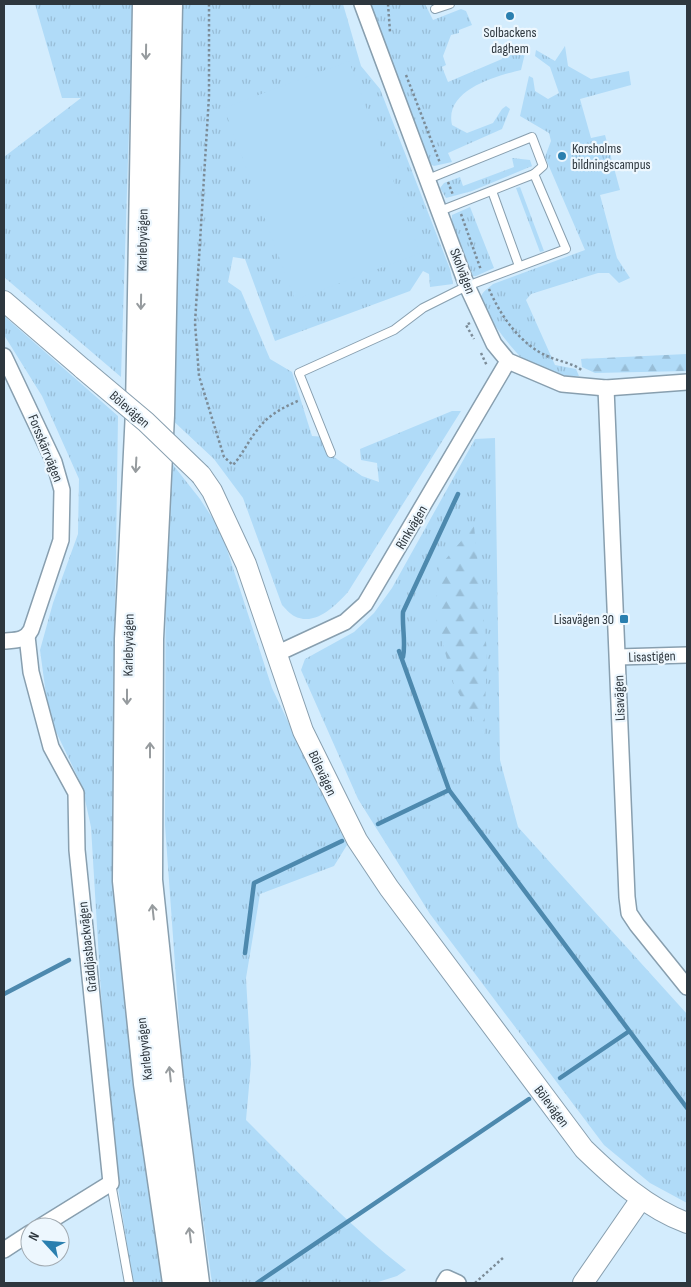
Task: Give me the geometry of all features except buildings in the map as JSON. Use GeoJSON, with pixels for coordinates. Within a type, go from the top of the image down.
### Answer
{"type":"FeatureCollection","features":[{"type":"Feature","properties":{"kind":"highway","name":"Karlebyvägen"},"geometry":{"type":"LineString","coordinates":[[146,4],[139,411],[128,639],[126,881],[147,1084],[176,1283]]}},
{"type":"Feature","properties":{"kind":"highway","name":"Karlebyvägen"},"geometry":{"type":"LineString","coordinates":[[169,4],[161,415],[150,639],[149,880],[170,1080],[196,1283]]}},
{"type":"Feature","properties":{"kind":"main road","name":"Bölevägen"},"geometry":{"type":"LineString","coordinates":[[4,301],[146,422],[201,475],[216,498],[246,564],[303,731],[334,798],[357,840],[389,888],[584,1149],[608,1173],[641,1199],[669,1216],[687,1223]]}},
{"type":"Feature","properties":{"kind":"main road"},"geometry":{"type":"LineString","coordinates":[[583,1283],[641,1199]]}},
{"type":"Feature","properties":{"kind":"street","name":"Skolvägen"},"geometry":{"type":"LineString","coordinates":[[362,4],[467,286],[494,344],[508,360],[562,384],[606,388],[687,382]]}},
{"type":"Feature","properties":{"kind":"street","name":"Forsskärrvägen"},"geometry":{"type":"LineString","coordinates":[[4,356],[54,462],[62,490],[61,540],[27,636]]}},
{"type":"Feature","properties":{"kind":"street","name":"Rinkvägen"},"geometry":{"type":"LineString","coordinates":[[276,654],[345,622],[365,604],[508,360]]}},
{"type":"Feature","properties":{"kind":"street","name":"Lisavägen"},"geometry":{"type":"LineString","coordinates":[[606,388],[629,913],[687,987]]}},
{"type":"Feature","properties":{"kind":"street"},"geometry":{"type":"LineString","coordinates":[[4,640],[21,640],[27,636]]}},
{"type":"Feature","properties":{"kind":"street","name":"Gräddjasbackvägen"},"geometry":{"type":"LineString","coordinates":[[27,636],[33,681],[51,747],[76,793],[77,850],[112,1183]]}},
{"type":"Feature","properties":{"kind":"street","name":"Lisastigen"},"geometry":{"type":"LineString","coordinates":[[618,657],[687,655]]}},
{"type":"Feature","properties":{"kind":"street"},"geometry":{"type":"LineString","coordinates":[[56,1217],[112,1183]]}},
{"type":"Feature","properties":{"kind":"street"},"geometry":{"type":"LineString","coordinates":[[4,1250],[20,1240]]}},
{"type":"Feature","properties":{"kind":"street"},"geometry":{"type":"LineString","coordinates":[[444,1283],[447,1278],[458,1283]]}},
{"type":"Feature","properties":{"kind":"lane"},"geometry":{"type":"LineString","coordinates":[[435,9],[450,4]]}},
{"type":"Feature","properties":{"kind":"lane"},"geometry":{"type":"LineString","coordinates":[[428,179],[532,137],[543,166],[534,174],[440,211]]}},
{"type":"Feature","properties":{"kind":"lane"},"geometry":{"type":"LineString","coordinates":[[331,453],[298,373],[394,330],[423,308],[467,286],[566,248],[534,174]]}},
{"type":"Feature","properties":{"kind":"lane"},"geometry":{"type":"LineString","coordinates":[[492,190],[520,266]]}},
{"type":"Feature","properties":{"kind":"lane"},"geometry":{"type":"LineString","coordinates":[[112,1183],[129,1283]]}},
{"type":"Feature","properties":{"kind":"path"},"geometry":{"type":"LineString","coordinates":[[208,4],[209,96],[194,322],[199,376],[224,457],[233,465],[263,424],[280,408],[308,396]]}},
{"type":"Feature","properties":{"kind":"path"},"geometry":{"type":"LineString","coordinates":[[475,341],[466,325],[482,317]]}},
{"type":"Feature","properties":{"kind":"path"},"geometry":{"type":"LineString","coordinates":[[479,349],[487,365],[486,372]]}},
{"type":"Feature","properties":{"kind":"path"},"geometry":{"type":"LineString","coordinates":[[475,1283],[504,1257]]}},
{"type":"Feature","properties":{"kind":"green space"},"geometry":{"type":"Polygon","coordinates":[[[35,4],[133,4],[121,377],[4,277],[4,157],[81,98],[62,98],[35,4]]]}},
{"type":"Feature","properties":{"kind":"green space"},"geometry":{"type":"Polygon","coordinates":[[[181,4],[343,4],[361,66],[380,89],[450,269],[453,284],[430,287],[429,274],[423,271],[410,291],[275,341],[245,259],[233,257],[228,282],[241,291],[270,359],[292,372],[312,436],[326,437],[328,453],[362,476],[379,482],[377,463],[361,460],[360,449],[452,411],[461,411],[348,592],[331,609],[309,619],[294,616],[282,605],[243,498],[214,459],[168,416],[181,4]]]}},
{"type":"Feature","properties":{"kind":"green space"},"geometry":{"type":"Polygon","coordinates":[[[372,4],[425,4],[433,20],[461,9],[466,11],[472,25],[459,30],[459,33],[451,35],[443,56],[446,65],[442,67],[448,82],[502,59],[504,53],[525,47],[521,70],[499,76],[474,87],[456,102],[452,113],[452,125],[467,133],[493,123],[506,106],[510,109],[502,129],[448,153],[452,162],[434,166],[430,164],[372,11],[372,4]]]}},
{"type":"Feature","properties":{"kind":"green space"},"geometry":{"type":"Polygon","coordinates":[[[565,46],[568,66],[591,79],[629,71],[631,85],[580,99],[591,138],[605,135],[620,190],[600,195],[617,258],[630,278],[619,283],[609,273],[598,273],[531,294],[526,300],[555,365],[576,369],[579,376],[550,374],[528,364],[520,357],[495,325],[481,298],[484,292],[493,284],[585,250],[545,157],[551,141],[549,133],[520,116],[529,76],[533,78],[535,91],[548,99],[559,93],[550,67],[535,56],[536,50],[555,61],[565,46]]]}},
{"type":"Feature","properties":{"kind":"green space"},"geometry":{"type":"Polygon","coordinates":[[[349,61],[420,253],[295,300],[224,108],[349,61]]]}},
{"type":"Feature","properties":{"kind":"green space"},"geometry":{"type":"Polygon","coordinates":[[[512,158],[530,160],[532,166],[472,191],[446,198],[440,188],[444,183],[460,177],[463,186],[514,167],[512,158]]]}},
{"type":"Feature","properties":{"kind":"green space"},"geometry":{"type":"Polygon","coordinates":[[[520,187],[544,251],[540,252],[516,188],[520,187]]]}},
{"type":"Feature","properties":{"kind":"green space"},"geometry":{"type":"Polygon","coordinates":[[[470,207],[494,268],[476,276],[473,276],[452,222],[452,215],[470,207]]]}},
{"type":"Feature","properties":{"kind":"green space"},"geometry":{"type":"Polygon","coordinates":[[[4,316],[118,416],[114,688],[119,901],[145,1169],[165,1283],[133,1283],[115,1168],[101,993],[91,827],[82,786],[49,717],[40,650],[53,603],[78,534],[79,479],[42,396],[4,335],[4,316]]]}},
{"type":"Feature","properties":{"kind":"green space"},"geometry":{"type":"Polygon","coordinates":[[[687,354],[687,371],[595,373],[582,367],[581,359],[687,354]]]}},
{"type":"Feature","properties":{"kind":"green space"},"geometry":{"type":"Polygon","coordinates":[[[495,438],[500,760],[518,827],[687,1014],[687,1203],[650,1183],[604,1145],[430,914],[358,799],[301,670],[305,659],[354,632],[374,613],[392,588],[475,439],[495,438]]]}},
{"type":"Feature","properties":{"kind":"green space"},"geometry":{"type":"Polygon","coordinates":[[[166,456],[200,499],[221,531],[272,688],[347,845],[334,866],[260,894],[246,978],[251,1064],[246,1120],[344,1216],[406,1270],[397,1276],[375,1283],[212,1283],[183,1076],[165,825],[166,456]]]}},
{"type":"Feature","properties":{"kind":"green space"},"geometry":{"type":"Polygon","coordinates":[[[474,526],[487,652],[484,739],[454,685],[435,615],[439,567],[474,526]]]}},
{"type":"Feature","properties":{"kind":"waterway"},"geometry":{"type":"LineString","coordinates":[[403,657],[403,612],[458,494]]}},
{"type":"Feature","properties":{"kind":"waterway"},"geometry":{"type":"LineString","coordinates":[[399,651],[449,790],[687,1108]]}},
{"type":"Feature","properties":{"kind":"waterway"},"geometry":{"type":"LineString","coordinates":[[378,824],[449,790]]}},
{"type":"Feature","properties":{"kind":"waterway"},"geometry":{"type":"LineString","coordinates":[[245,953],[254,883],[342,841]]}},
{"type":"Feature","properties":{"kind":"waterway"},"geometry":{"type":"LineString","coordinates":[[4,994],[69,960]]}},
{"type":"Feature","properties":{"kind":"waterway"},"geometry":{"type":"LineString","coordinates":[[560,1078],[628,1032]]}},
{"type":"Feature","properties":{"kind":"waterway"},"geometry":{"type":"LineString","coordinates":[[257,1283],[529,1099]]}},
{"type":"Feature","properties":{"kind":"place","name":"Solbackens daghem"},"geometry":{"type":"Point","coordinates":[510,16]}},
{"type":"Feature","properties":{"kind":"place","name":"Korsholms bildningscampus"},"geometry":{"type":"Point","coordinates":[562,156]}},
{"type":"Feature","properties":{"kind":"place","name":"Lisavägen 30"},"geometry":{"type":"Point","coordinates":[624,619]}}]}
